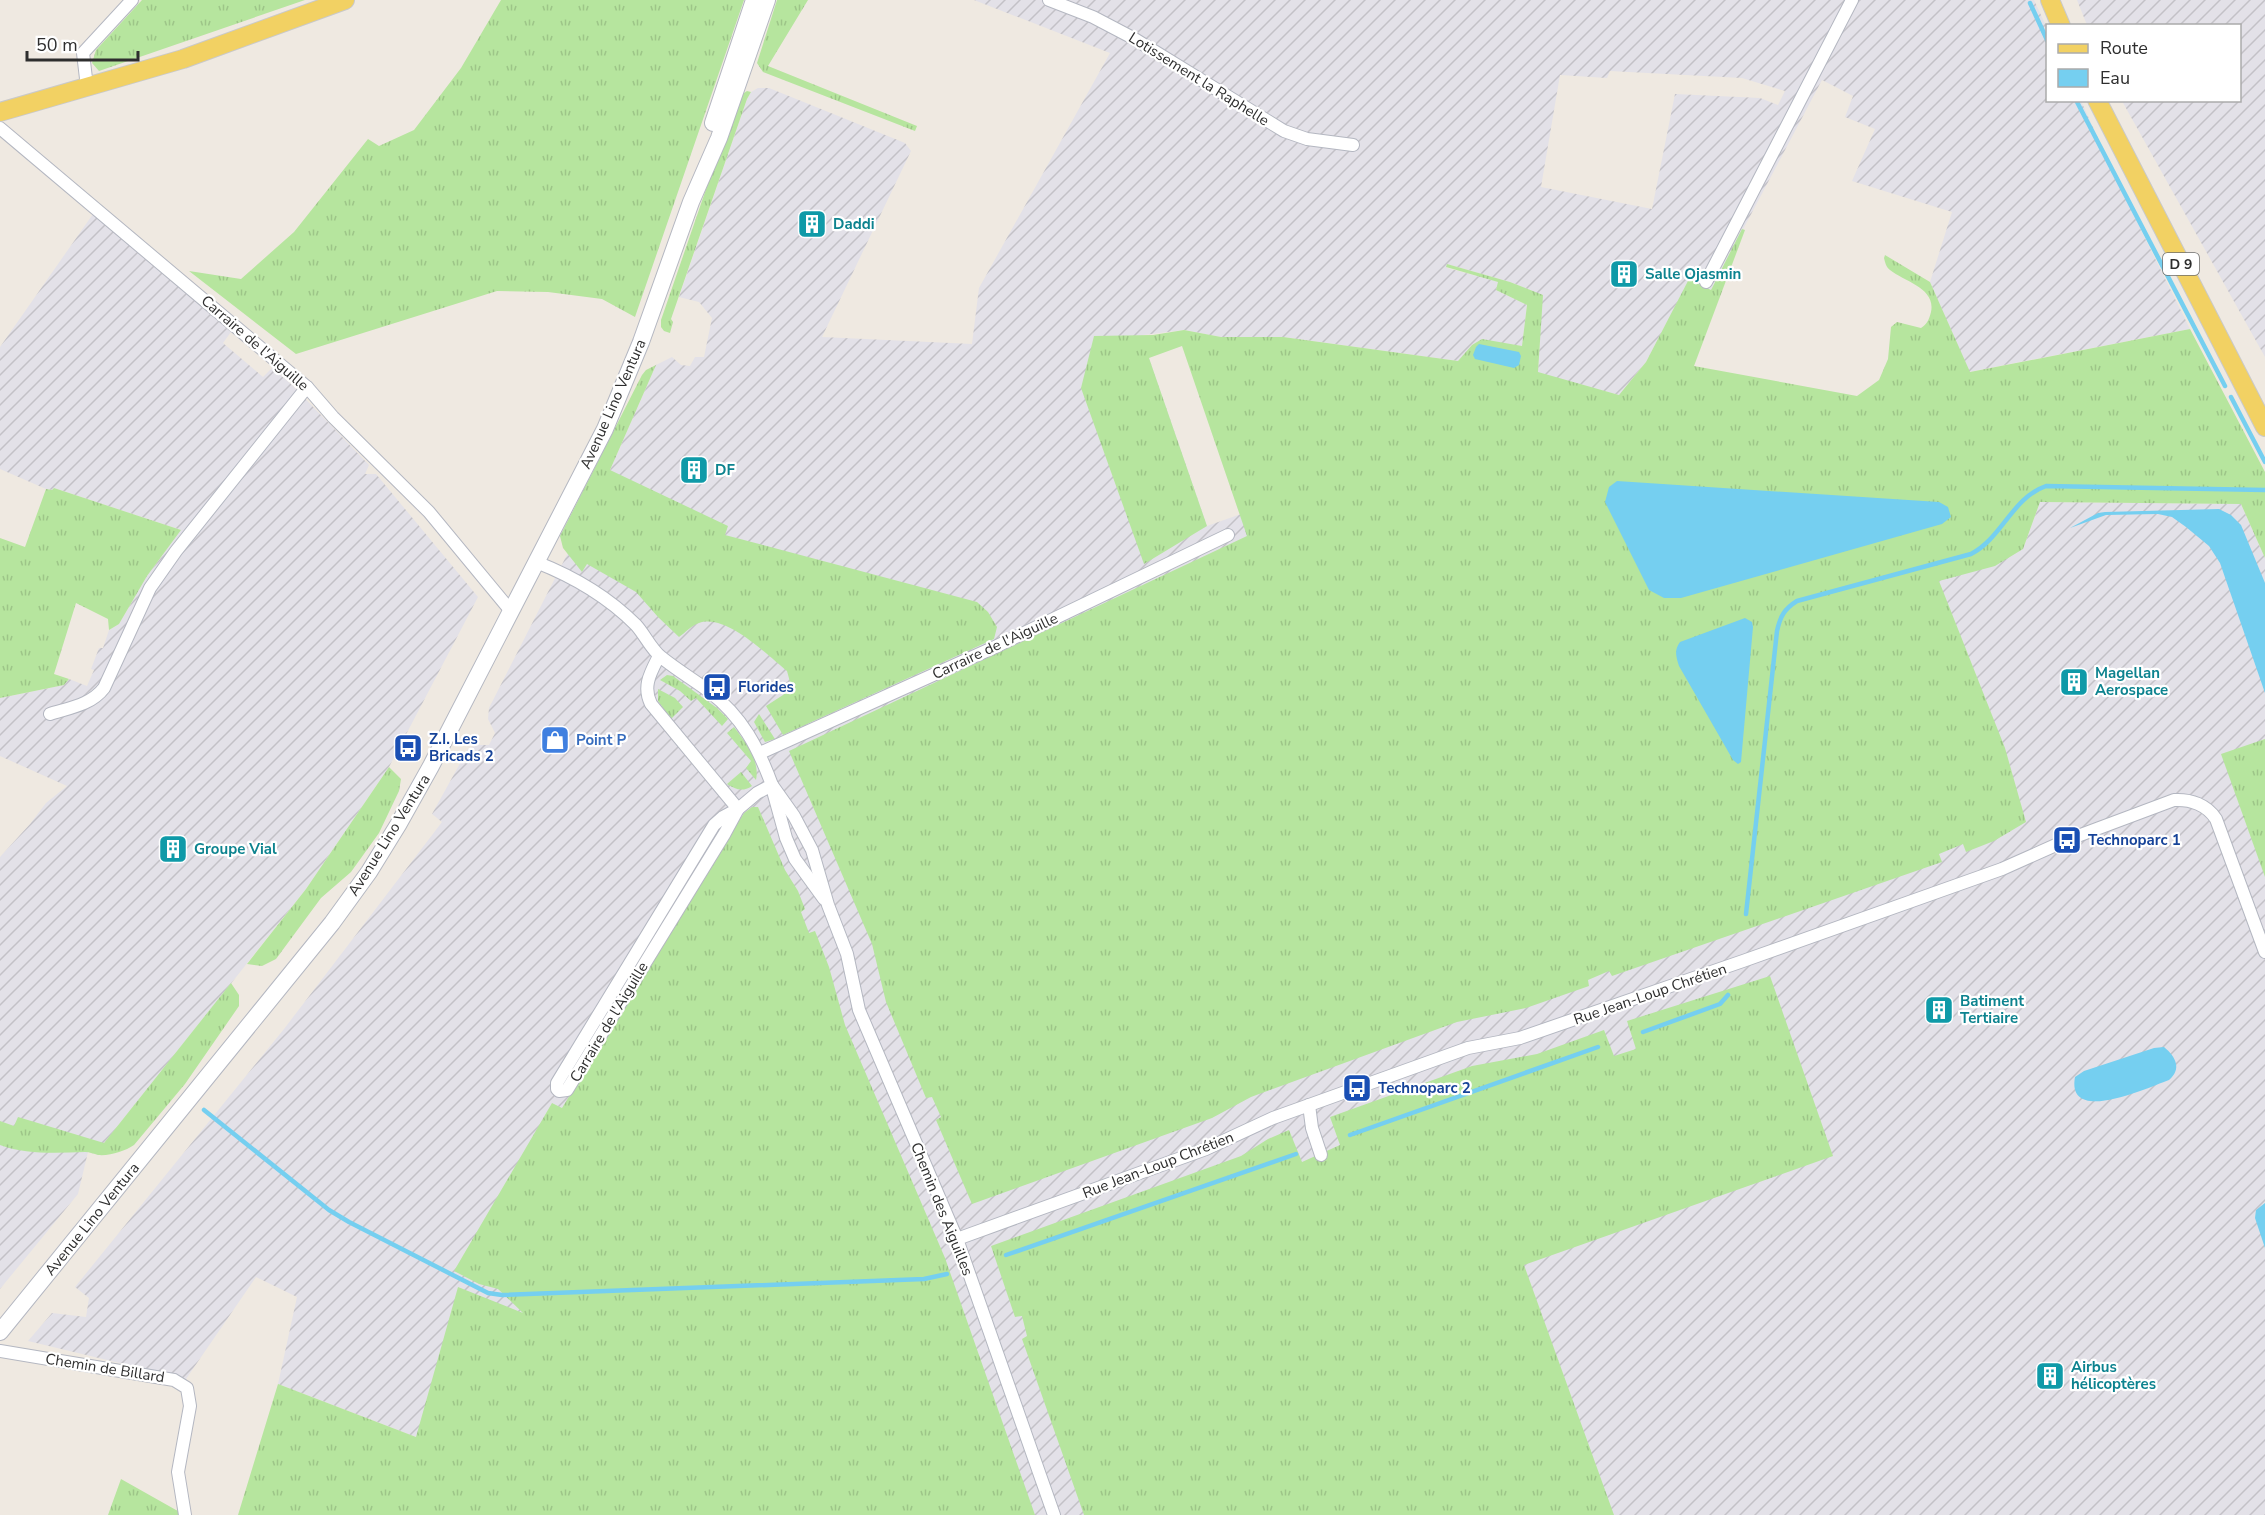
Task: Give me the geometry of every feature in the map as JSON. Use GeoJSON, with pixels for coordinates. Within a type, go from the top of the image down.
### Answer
{"type":"FeatureCollection","features":[{"type":"Feature","properties":{"kind":"main road"},"geometry":{"type":"LineString","coordinates":[[0,112],[183,59],[345,0]]}},
{"type":"Feature","properties":{"kind":"main road","name":"Avenue Lino Ventura"},"geometry":{"type":"LineString","coordinates":[[692,202],[709,136],[754,0]]}},
{"type":"Feature","properties":{"kind":"main road","name":"Avenue Lino Ventura"},"geometry":{"type":"LineString","coordinates":[[0,1332],[326,930],[369,872],[398,825],[431,766],[605,429],[719,138],[767,0]]}},
{"type":"Feature","properties":{"kind":"main road"},"geometry":{"type":"LineString","coordinates":[[2050,0],[2060,24]]}},
{"type":"Feature","properties":{"kind":"main road","name":"D 9"},"geometry":{"type":"LineString","coordinates":[[2098,102],[2265,427]]}},
{"type":"Feature","properties":{"kind":"street"},"geometry":{"type":"LineString","coordinates":[[87,87],[83,53],[132,0]]}},
{"type":"Feature","properties":{"kind":"street","name":"Lotissement la Raphelle"},"geometry":{"type":"LineString","coordinates":[[1049,0],[1093,17],[1133,38],[1284,131],[1301,137],[1353,145]]}},
{"type":"Feature","properties":{"kind":"street"},"geometry":{"type":"LineString","coordinates":[[1706,282],[1852,0]]}},
{"type":"Feature","properties":{"kind":"street","name":"Carraire de l'Aiguille"},"geometry":{"type":"LineString","coordinates":[[0,128],[131,236],[307,387],[333,417],[429,512],[510,610]]}},
{"type":"Feature","properties":{"kind":"street"},"geometry":{"type":"LineString","coordinates":[[50,714],[88,702],[98,696],[104,688],[150,588],[176,551],[307,387]]}},
{"type":"Feature","properties":{"kind":"street","name":"Carraire de l'Aiguille"},"geometry":{"type":"LineString","coordinates":[[760,753],[1003,643],[1228,535]]}},
{"type":"Feature","properties":{"kind":"street"},"geometry":{"type":"LineString","coordinates":[[536,562],[602,596],[620,609],[641,630],[659,656],[711,692],[736,715],[760,753],[772,785]]}},
{"type":"Feature","properties":{"kind":"street"},"geometry":{"type":"LineString","coordinates":[[659,656],[646,684],[651,704],[738,809]]}},
{"type":"Feature","properties":{"kind":"street","name":"Carraire de l'Aiguille"},"geometry":{"type":"LineString","coordinates":[[738,809],[567,1090],[559,1091],[557,1083],[714,825],[757,793],[772,785]]}},
{"type":"Feature","properties":{"kind":"street","name":"Chemin des Aiguilles"},"geometry":{"type":"LineString","coordinates":[[772,785],[783,830],[795,859],[828,905]]}},
{"type":"Feature","properties":{"kind":"street","name":"Chemin des Aiguilles"},"geometry":{"type":"LineString","coordinates":[[772,785],[802,830],[820,871],[828,905],[847,954],[859,1010],[957,1239],[1054,1515]]}},
{"type":"Feature","properties":{"kind":"street","name":"Rue Jean-Loup Chrétien"},"geometry":{"type":"LineString","coordinates":[[957,1239],[1206,1149],[1273,1118],[1309,1105],[1468,1048],[1520,1038],[1743,961],[2002,869],[2067,840],[2174,800],[2184,799],[2202,805],[2216,819],[2263,938],[2265,952]]}},
{"type":"Feature","properties":{"kind":"street"},"geometry":{"type":"LineString","coordinates":[[1309,1105],[1312,1128],[1321,1155]]}},
{"type":"Feature","properties":{"kind":"street","name":"Chemin de Billard"},"geometry":{"type":"LineString","coordinates":[[0,1351],[174,1380],[188,1388],[190,1406],[178,1472],[185,1515]]}},
{"type":"Feature","properties":{"kind":"shaded area"},"geometry":{"type":"Polygon","coordinates":[[[974,0],[2034,0],[2046,26],[2046,102],[2081,102],[2190,329],[1969,372],[1930,282],[1952,212],[1852,181],[1875,129],[1845,117],[1853,96],[1822,80],[1711,290],[1689,280],[1646,362],[1619,395],[1538,373],[1542,295],[1510,282],[1447,264],[1447,268],[1499,282],[1496,290],[1527,305],[1522,346],[1482,340],[1472,345],[1458,361],[1283,337],[1221,337],[1184,330],[1143,335],[1207,526],[1241,514],[1788,613],[2023,549],[2040,502],[2241,504],[2265,558],[2265,1515],[436,1515],[416,1437],[278,1384],[297,1297],[256,1277],[186,1379],[28,1341],[52,1313],[86,1317],[89,1298],[75,1287],[284,1029],[442,822],[432,814],[468,749],[476,745],[489,745],[495,733],[488,719],[489,708],[610,470],[656,365],[672,357],[681,365],[690,366],[695,357],[704,357],[712,318],[699,302],[679,297],[751,92],[758,88],[769,88],[905,143],[911,151],[822,337],[972,344],[979,288],[1110,53],[974,0]],[[1610,71],[1607,78],[1560,75],[1541,187],[1652,209],[1675,94],[1760,98],[1778,105],[1785,91],[1742,78],[1610,71]]]}},
{"type":"Feature","properties":{"kind":"shaded area"},"geometry":{"type":"Polygon","coordinates":[[[2077,0],[2265,0],[2265,357],[2123,102],[2241,102],[2241,24],[2087,24],[2077,0]]]}},
{"type":"Feature","properties":{"kind":"shaded area"},"geometry":{"type":"Polygon","coordinates":[[[93,214],[231,332],[223,343],[263,377],[272,368],[291,384],[369,465],[365,474],[376,474],[478,597],[389,767],[306,889],[102,1146],[99,1155],[88,1152],[78,1194],[0,1289],[0,857],[46,803],[67,786],[0,756],[0,698],[64,685],[69,679],[87,686],[94,670],[91,669],[99,648],[103,648],[109,630],[119,624],[147,576],[181,530],[54,488],[46,489],[0,469],[0,347],[93,214]]]}},
{"type":"Feature","properties":{"kind":"green space"},"geometry":{"type":"Polygon","coordinates":[[[142,0],[305,0],[99,71],[92,63],[96,50],[142,0]]]}},
{"type":"Feature","properties":{"kind":"green space"},"geometry":{"type":"Polygon","coordinates":[[[501,0],[744,0],[635,317],[602,299],[548,292],[497,291],[296,354],[189,271],[241,279],[294,232],[368,139],[379,146],[414,130],[461,68],[501,0]]]}},
{"type":"Feature","properties":{"kind":"green space"},"geometry":{"type":"Polygon","coordinates":[[[777,0],[808,0],[768,66],[917,126],[915,131],[763,72],[757,63],[777,0]]]}},
{"type":"Feature","properties":{"kind":"green space"},"geometry":{"type":"Polygon","coordinates":[[[747,91],[751,92],[671,319],[673,322],[670,333],[661,327],[661,320],[735,105],[747,91]]]}},
{"type":"Feature","properties":{"kind":"green space"},"geometry":{"type":"Polygon","coordinates":[[[1742,229],[1745,230],[1694,366],[1857,396],[1879,380],[1888,359],[1891,327],[1897,322],[1921,328],[1928,322],[1931,312],[1929,297],[1918,286],[1889,269],[1885,255],[1930,282],[1970,372],[2190,329],[2265,472],[2265,558],[2241,504],[2040,502],[2023,549],[1995,566],[1939,581],[2005,748],[2026,822],[1994,841],[1966,852],[1963,844],[1939,854],[1942,862],[1612,976],[1609,971],[1588,980],[1589,986],[1526,1008],[1457,1022],[1251,1097],[1212,1118],[972,1204],[936,1120],[941,1117],[932,1097],[926,1098],[886,1002],[872,944],[789,751],[1247,536],[1182,346],[1149,358],[1207,526],[1144,564],[1081,388],[1094,336],[1153,335],[1184,330],[1221,337],[1283,337],[1458,361],[1472,345],[1482,339],[1522,346],[1527,305],[1496,290],[1498,282],[1446,267],[1447,264],[1510,282],[1543,295],[1538,372],[1619,395],[1646,362],[1689,279],[1711,290],[1742,229]]]}},
{"type":"Feature","properties":{"kind":"green space"},"geometry":{"type":"Polygon","coordinates":[[[656,365],[610,470],[728,526],[725,535],[977,602],[988,612],[997,627],[994,639],[783,735],[766,706],[783,695],[790,682],[787,671],[769,655],[746,637],[721,624],[699,623],[679,637],[636,592],[587,564],[582,572],[563,548],[560,536],[642,375],[656,365]]]}},
{"type":"Feature","properties":{"kind":"green space"},"geometry":{"type":"Polygon","coordinates":[[[54,488],[181,530],[147,576],[119,624],[109,630],[108,619],[76,603],[54,674],[69,679],[64,685],[0,698],[0,538],[25,547],[46,489],[54,488]]]}},
{"type":"Feature","properties":{"kind":"green space"},"geometry":{"type":"Polygon","coordinates":[[[667,675],[673,676],[717,708],[728,719],[722,726],[696,698],[691,701],[680,691],[660,680],[667,675]]]}},
{"type":"Feature","properties":{"kind":"green space"},"geometry":{"type":"Polygon","coordinates":[[[658,689],[675,698],[683,707],[671,719],[658,701],[658,689]]]}},
{"type":"Feature","properties":{"kind":"green space"},"geometry":{"type":"Polygon","coordinates":[[[759,714],[775,739],[765,742],[754,722],[759,714]]]}},
{"type":"Feature","properties":{"kind":"green space"},"geometry":{"type":"Polygon","coordinates":[[[734,727],[754,759],[756,780],[746,768],[751,761],[727,733],[734,727]]]}},
{"type":"Feature","properties":{"kind":"green space"},"geometry":{"type":"Polygon","coordinates":[[[2265,739],[2265,877],[2221,754],[2265,739]]]}},
{"type":"Feature","properties":{"kind":"green space"},"geometry":{"type":"Polygon","coordinates":[[[389,767],[401,779],[399,791],[379,833],[351,872],[321,898],[276,959],[262,966],[247,964],[306,889],[389,767]]]}},
{"type":"Feature","properties":{"kind":"green space"},"geometry":{"type":"Polygon","coordinates":[[[741,772],[752,786],[739,790],[727,784],[741,772]]]}},
{"type":"Feature","properties":{"kind":"green space"},"geometry":{"type":"Polygon","coordinates":[[[752,807],[758,807],[785,870],[798,891],[805,909],[801,912],[809,933],[815,931],[829,967],[845,1025],[945,1258],[1035,1515],[238,1515],[278,1384],[416,1437],[458,1287],[523,1313],[498,1289],[479,1284],[454,1271],[552,1103],[562,1108],[744,813],[752,807]]]}},
{"type":"Feature","properties":{"kind":"green space"},"geometry":{"type":"Polygon","coordinates":[[[1770,976],[1833,1156],[1524,1265],[1614,1515],[1084,1515],[1022,1339],[1027,1336],[1022,1316],[1015,1317],[991,1246],[1241,1156],[1268,1139],[1289,1130],[1302,1162],[1340,1145],[1330,1117],[1472,1066],[1537,1054],[1604,1030],[1614,1056],[1636,1049],[1627,1021],[1770,976]]]}},
{"type":"Feature","properties":{"kind":"green space"},"geometry":{"type":"Polygon","coordinates":[[[231,983],[239,995],[239,1006],[185,1084],[134,1145],[118,1153],[98,1155],[85,1152],[31,1152],[0,1145],[0,1121],[14,1126],[18,1117],[104,1143],[231,983]]]}},
{"type":"Feature","properties":{"kind":"green space"},"geometry":{"type":"Polygon","coordinates":[[[121,1479],[176,1510],[190,1515],[108,1515],[121,1479]]]}},
{"type":"Feature","properties":{"kind":"water"},"geometry":{"type":"Polygon","coordinates":[[[1479,344],[1519,352],[1521,356],[1519,365],[1514,368],[1475,359],[1473,355],[1479,344]]]}},
{"type":"Feature","properties":{"kind":"water"},"geometry":{"type":"Polygon","coordinates":[[[1617,481],[1939,502],[1948,507],[1951,517],[1942,524],[1681,598],[1664,598],[1649,590],[1605,502],[1609,487],[1617,481]]]}},
{"type":"Feature","properties":{"kind":"water"},"geometry":{"type":"Polygon","coordinates":[[[2219,509],[2231,515],[2241,525],[2265,583],[2265,693],[2220,563],[2209,546],[2172,517],[2158,514],[2106,515],[2070,528],[2098,513],[2105,512],[2219,509]]]}},
{"type":"Feature","properties":{"kind":"water"},"geometry":{"type":"Polygon","coordinates":[[[1745,618],[1752,622],[1753,627],[1741,762],[1738,764],[1733,760],[1679,666],[1676,650],[1680,642],[1745,618]]]}},
{"type":"Feature","properties":{"kind":"water"},"geometry":{"type":"Polygon","coordinates":[[[2164,1047],[2176,1063],[2175,1072],[2169,1080],[2111,1100],[2083,1099],[2076,1091],[2075,1077],[2084,1071],[2154,1048],[2164,1047]]]}},
{"type":"Feature","properties":{"kind":"water"},"geometry":{"type":"Polygon","coordinates":[[[2265,1203],[2265,1248],[2255,1218],[2256,1210],[2265,1203]]]}},
{"type":"Feature","properties":{"kind":"waterway"},"geometry":{"type":"LineString","coordinates":[[2030,3],[2046,38]]}},
{"type":"Feature","properties":{"kind":"waterway"},"geometry":{"type":"LineString","coordinates":[[2077,102],[2225,386]]}},
{"type":"Feature","properties":{"kind":"waterway"},"geometry":{"type":"LineString","coordinates":[[2231,397],[2265,462]]}},
{"type":"Feature","properties":{"kind":"waterway"},"geometry":{"type":"LineString","coordinates":[[1746,914],[1777,631],[1783,614],[1789,607],[1797,601],[1971,554],[1991,538],[2024,499],[2046,486],[2265,490]]}},
{"type":"Feature","properties":{"kind":"waterway"},"geometry":{"type":"LineString","coordinates":[[1643,1032],[1720,1004],[1728,995]]}},
{"type":"Feature","properties":{"kind":"waterway"},"geometry":{"type":"LineString","coordinates":[[1350,1135],[1598,1047]]}},
{"type":"Feature","properties":{"kind":"waterway"},"geometry":{"type":"LineString","coordinates":[[204,1110],[329,1210],[488,1293],[502,1295],[924,1279],[947,1274]]}},
{"type":"Feature","properties":{"kind":"waterway"},"geometry":{"type":"LineString","coordinates":[[1006,1255],[1296,1154]]}},
{"type":"Feature","properties":{"kind":"place","name":"Daddi"},"geometry":{"type":"Point","coordinates":[812,224]}},
{"type":"Feature","properties":{"kind":"place","name":"Salle Ojasmin"},"geometry":{"type":"Point","coordinates":[1624,274]}},
{"type":"Feature","properties":{"kind":"place","name":"DF"},"geometry":{"type":"Point","coordinates":[694,470]}},
{"type":"Feature","properties":{"kind":"place","name":"Magellan Aerospace"},"geometry":{"type":"Point","coordinates":[2074,682]}},
{"type":"Feature","properties":{"kind":"place","name":"Florides"},"geometry":{"type":"Point","coordinates":[717,687]}},
{"type":"Feature","properties":{"kind":"place","name":"Point P"},"geometry":{"type":"Point","coordinates":[555,740]}},
{"type":"Feature","properties":{"kind":"place","name":"Z.I. Les Bricads 2"},"geometry":{"type":"Point","coordinates":[408,748]}},
{"type":"Feature","properties":{"kind":"place","name":"Technoparc 1"},"geometry":{"type":"Point","coordinates":[2067,840]}},
{"type":"Feature","properties":{"kind":"place","name":"Groupe Vial"},"geometry":{"type":"Point","coordinates":[173,849]}},
{"type":"Feature","properties":{"kind":"place","name":"Batiment Tertiaire"},"geometry":{"type":"Point","coordinates":[1939,1010]}},
{"type":"Feature","properties":{"kind":"place","name":"Technoparc 2"},"geometry":{"type":"Point","coordinates":[1357,1088]}},
{"type":"Feature","properties":{"kind":"place","name":"Airbus hélicoptères"},"geometry":{"type":"Point","coordinates":[2050,1376]}}]}
